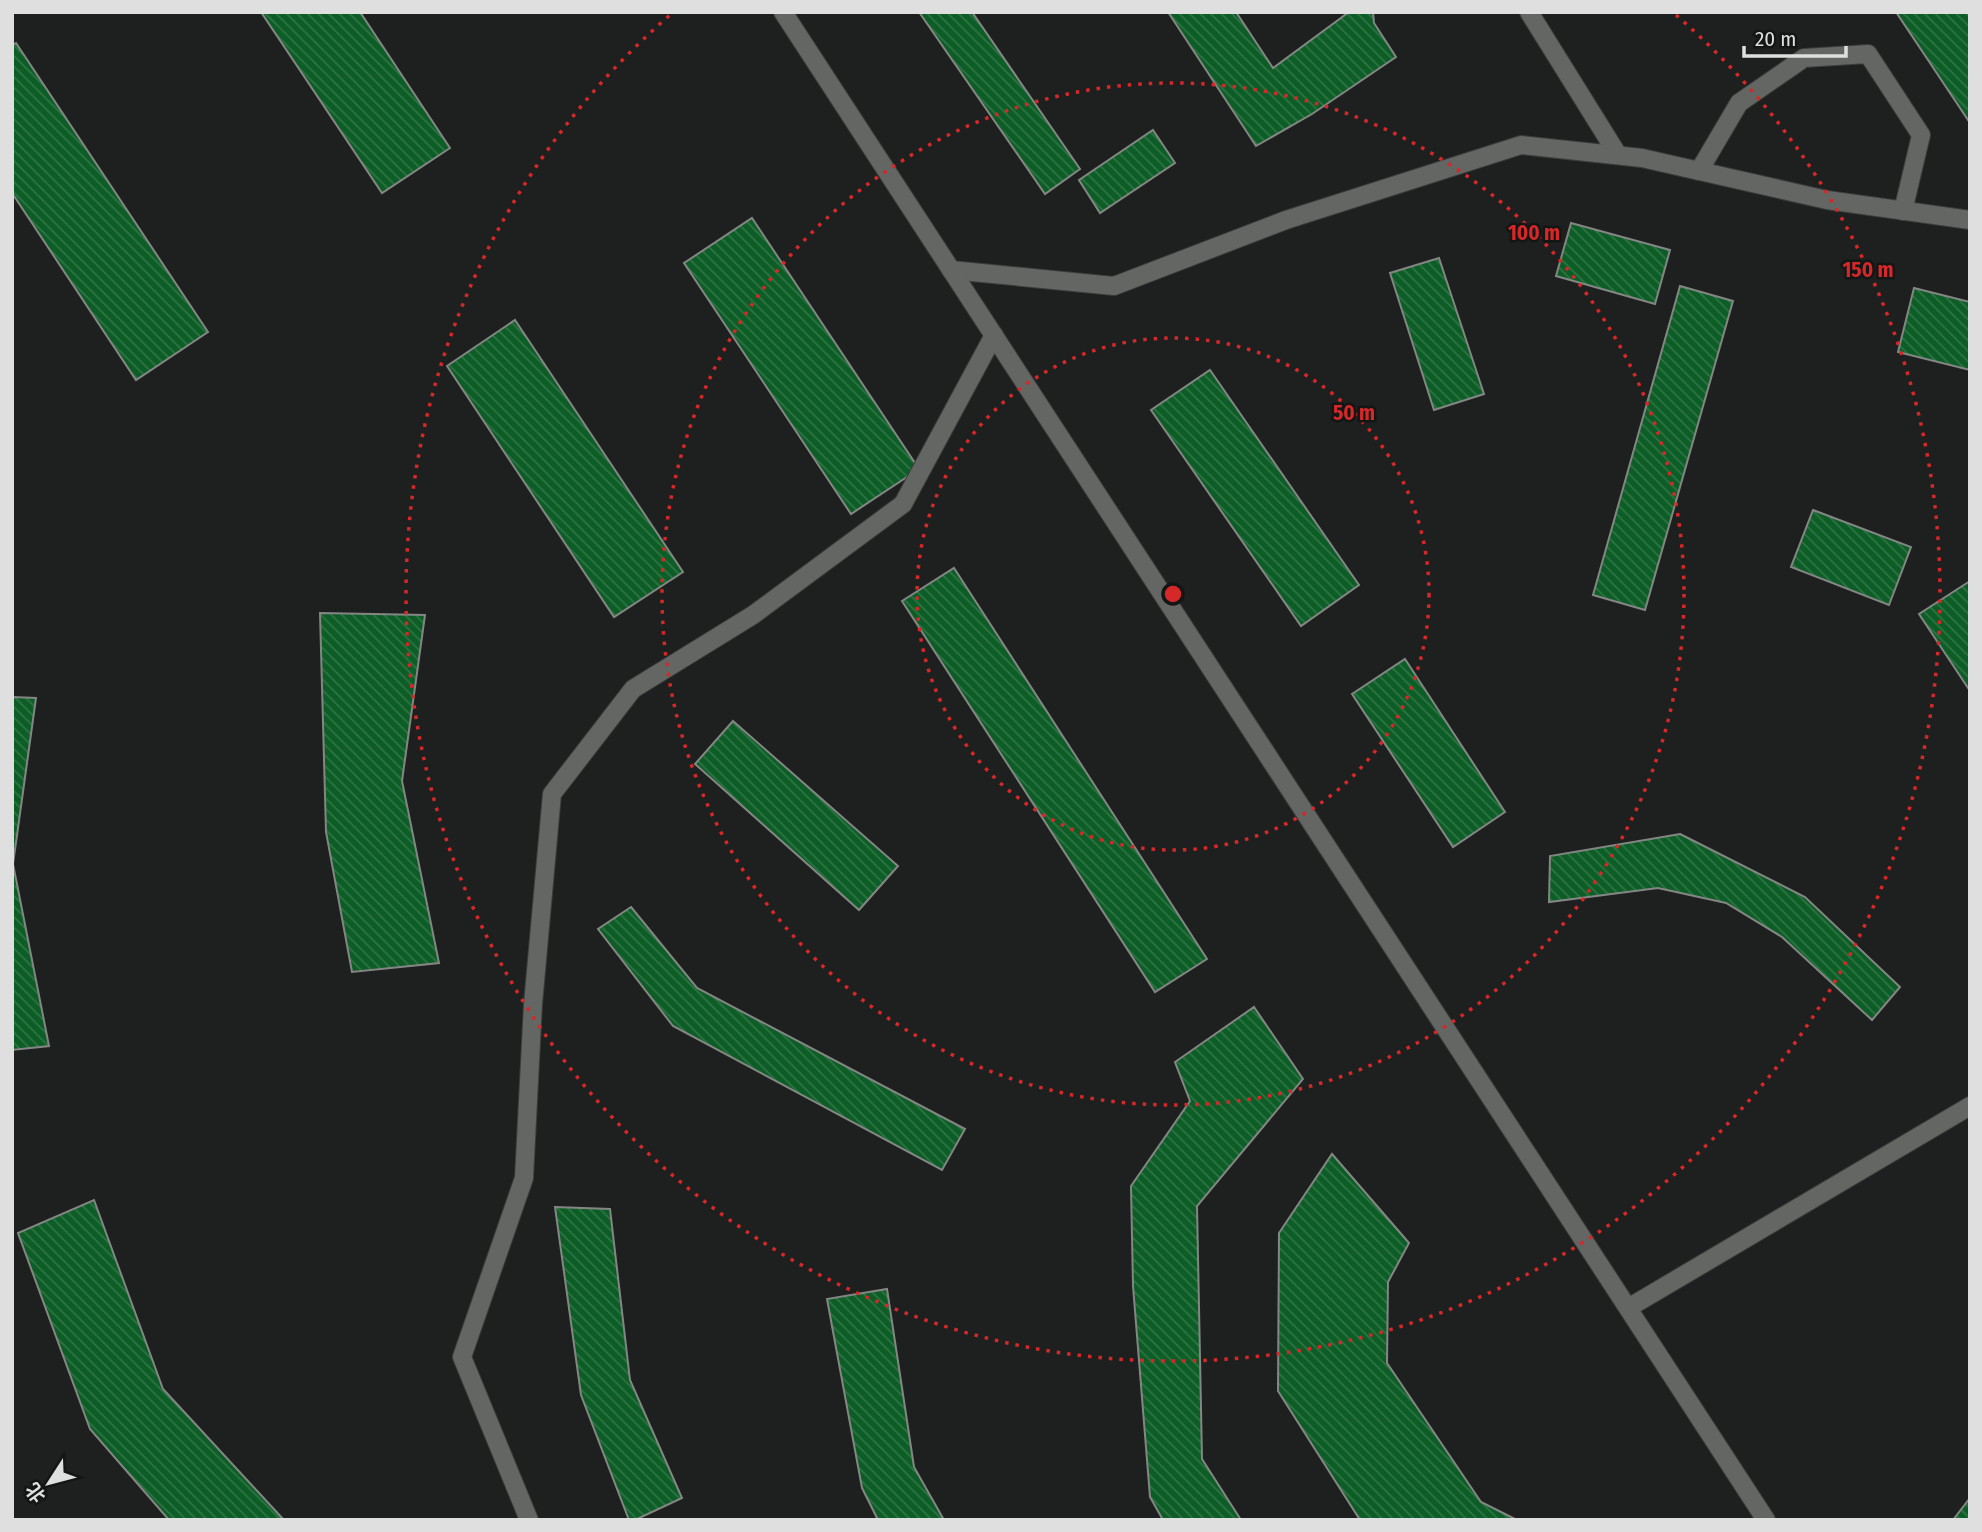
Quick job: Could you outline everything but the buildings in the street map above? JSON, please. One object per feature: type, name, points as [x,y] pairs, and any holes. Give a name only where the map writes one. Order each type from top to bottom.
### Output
[{"type":"street","points":[[783,12],[1766,1520]]},
{"type":"street","points":[[1530,12],[1618,155]]},
{"type":"street","points":[[1699,171],[1739,103],[1793,65],[1804,58],[1868,54],[1921,135],[1903,211]]},
{"type":"street","points":[[951,270],[1114,286],[1286,220],[1521,145],[1642,158],[1827,200],[1970,220]]},
{"type":"street","points":[[529,1520],[461,1357],[524,1178],[534,1004],[552,794],[633,689],[754,615],[903,504],[994,335]]},
{"type":"street","points":[[1628,1308],[1970,1106]]}]
